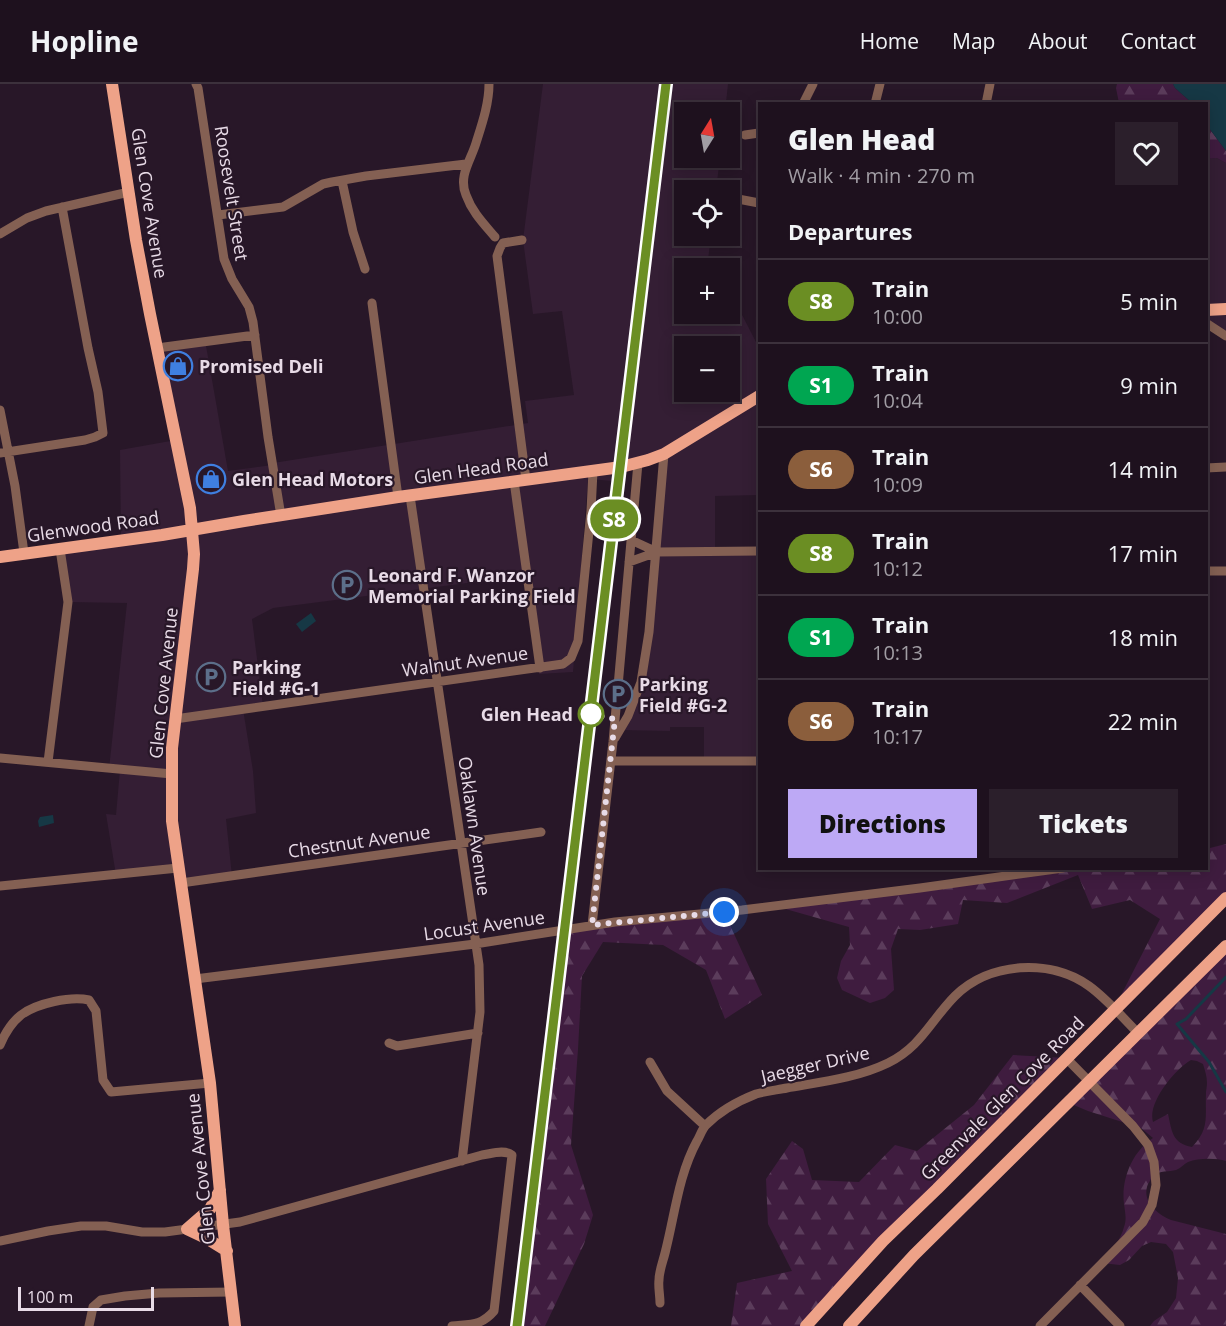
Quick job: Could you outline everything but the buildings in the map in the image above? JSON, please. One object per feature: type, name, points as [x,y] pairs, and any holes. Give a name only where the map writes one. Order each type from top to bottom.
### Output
[{"type":"main road","name":"Glen Cove Avenue","points":[[112,84],[140,261],[190,508],[194,554],[172,748],[172,821],[210,1083],[235,1326]]},
{"type":"main road","points":[[1208,310],[1226,309]]},
{"type":"main road","name":"Glen Head Road","points":[[191,530],[404,496],[621,467],[664,454],[758,397]]},
{"type":"main road","name":"Glenwood Road","points":[[0,557],[191,530]]},
{"type":"main road","name":"Greenvale Glen Cove Road","points":[[806,1326],[883,1241],[937,1190],[1226,898]]},
{"type":"main road","points":[[849,1326],[914,1255],[1226,946]]},
{"type":"main road","points":[[220,1190],[210,1209],[187,1229],[227,1251]]},
{"type":"street","name":"Roosevelt Street","points":[[196,84],[224,259],[231,279],[249,307],[255,335],[281,516]]},
{"type":"street","points":[[489,84],[482,125],[473,152],[466,164],[463,183],[465,193],[477,217],[495,237]]},
{"type":"street","points":[[804,102],[813,84]]},
{"type":"street","points":[[876,102],[880,84]]},
{"type":"street","points":[[986,102],[990,84]]},
{"type":"street","points":[[746,135],[758,133]]},
{"type":"street","points":[[218,215],[283,207],[323,184],[366,176],[466,164]]},
{"type":"street","points":[[342,181],[353,232],[365,269]]},
{"type":"street","points":[[0,234],[27,218],[62,207],[129,192]]},
{"type":"street","points":[[740,199],[758,203]]},
{"type":"street","points":[[4,452],[85,440],[103,433],[98,392],[62,207]]},
{"type":"street","points":[[522,240],[503,243],[498,256],[540,668]]},
{"type":"street","name":"Oaklawn Avenue","points":[[372,303],[437,681],[479,965],[481,996],[478,1033],[462,1161]]},
{"type":"street","points":[[1208,324],[1226,336]]},
{"type":"street","points":[[157,348],[255,335]]},
{"type":"street","points":[[0,410],[4,452],[15,486],[24,553]]},
{"type":"street","points":[[613,742],[628,716],[641,682],[649,632],[664,454]]},
{"type":"street","points":[[592,925],[613,742],[638,463]]},
{"type":"street","points":[[1208,468],[1226,467]]},
{"type":"street","name":"Walnut Avenue","points":[[175,719],[563,664],[572,658],[578,640],[593,471]]},
{"type":"street","points":[[631,540],[657,552]]},
{"type":"street","points":[[48,762],[68,602],[60,549]]},
{"type":"street","points":[[629,562],[657,552],[758,551]]},
{"type":"street","points":[[1208,571],[1226,571]]},
{"type":"street","points":[[0,758],[172,774]]},
{"type":"street","points":[[611,762],[758,761]]},
{"type":"street","name":"Chestnut Avenue","points":[[181,883],[541,832]]},
{"type":"street","points":[[0,886],[178,868]]},
{"type":"street","name":"Locust Avenue","points":[[195,979],[475,944],[592,925],[742,910],[1049,870]]},
{"type":"street","name":"Jaegger Drive","points":[[660,1303],[659,1279],[689,1155],[705,1126],[736,1103],[758,1094],[853,1076],[890,1062],[922,1037],[956,994],[978,980],[1000,971],[1017,968],[1038,968],[1076,978],[1088,985],[1138,1033]]},
{"type":"street","points":[[0,1046],[5,1033],[22,1014],[57,1001],[81,998],[89,1000],[96,1011],[103,1080],[111,1092],[210,1083]]},
{"type":"street","points":[[389,1043],[397,1046],[478,1033]]},
{"type":"street","points":[[1040,1326],[1143,1222],[1152,1205],[1156,1185],[1154,1162],[1148,1146],[1133,1126],[1066,1058]]},
{"type":"street","points":[[650,1062],[667,1091],[705,1126]]},
{"type":"street","points":[[0,1241],[81,1226],[106,1226],[165,1233],[223,1225],[482,1155],[510,1153],[512,1155],[494,1311],[487,1319],[478,1323],[452,1326]]},
{"type":"street","points":[[1080,1285],[1120,1326]]},
{"type":"street","points":[[89,1326],[93,1307],[101,1300],[159,1293],[232,1292]]},
{"type":"shaded area","points":[[543,84],[661,84],[613,481],[588,479],[573,672],[539,674],[529,575],[273,608],[252,619],[263,706],[243,709],[253,771],[256,813],[226,819],[232,876],[180,885],[177,866],[116,875],[106,814],[116,815],[120,770],[109,769],[127,603],[68,602],[60,549],[121,541],[120,450],[176,440],[156,348],[205,340],[228,471],[528,423],[525,401],[574,395],[562,311],[533,314],[523,240]]},
{"type":"shaded area","points":[[666,84],[728,84],[726,102],[674,102],[674,168],[719,168],[717,180],[674,180],[674,246],[710,246],[708,258],[674,258],[674,324],[740,324],[740,311],[758,346],[758,495],[715,496],[715,550],[758,551],[758,761],[704,761],[704,727],[670,727],[670,731],[620,730],[641,682],[664,455],[621,467]]},
{"type":"shaded area","points":[[1217,158],[1226,163],[1226,336],[1208,324],[1208,159]]},
{"type":"green space","points":[[1117,84],[1173,84],[1191,102],[1119,102]]},
{"type":"green space","points":[[1208,127],[1226,151],[1226,163],[1217,158],[1208,159]]},
{"type":"green space","points":[[1226,844],[1226,898],[1114,1009],[1160,919],[1130,900],[1092,909],[1078,875],[1007,903],[963,900],[958,924],[920,930],[898,929],[891,949],[894,990],[885,998],[870,1003],[842,990],[837,978],[841,961],[850,945],[849,927],[775,906],[1055,870],[1208,870],[1208,848]]},
{"type":"green space","points":[[724,912],[762,995],[725,1019],[706,970],[663,945],[603,942],[582,976],[571,1145],[593,1215],[584,1244],[545,1326],[517,1326],[565,929]]},
{"type":"green space","points":[[1226,946],[1226,1161],[1207,1159],[1188,1162],[1176,1170],[1156,1174],[1146,1190],[1152,1206],[1171,1220],[1226,1234],[1226,1326],[1150,1326],[1167,1312],[1176,1298],[1178,1278],[1173,1252],[1166,1244],[1151,1242],[1142,1246],[1129,1260],[1120,1265],[1102,1263],[1123,1232],[1126,1216],[1124,1185],[1126,1176],[1134,1158],[1153,1138],[1141,1128],[1069,1103]],"holes":[[[1191,1060],[1203,1064],[1207,1078],[1206,1115],[1202,1134],[1192,1147],[1180,1143],[1174,1136],[1168,1114],[1153,1122],[1152,1114],[1158,1096],[1170,1079],[1185,1064]]]},
{"type":"green space","points":[[1013,1055],[1066,1058],[806,1326],[731,1326],[737,1283],[792,1271],[768,1224],[766,1179],[792,1141],[803,1149],[812,1180],[859,1182],[895,1145],[917,1151],[974,1105]]},
{"type":"water","points":[[1173,84],[1226,84],[1226,151],[1208,127],[1208,102],[1191,102]]},
{"type":"water","points":[[311,613],[316,621],[302,632],[296,624]]},
{"type":"water","points":[[53,815],[54,823],[39,827],[40,817]]},
{"type":"waterway","points":[[1226,977],[1186,1019],[1177,1024],[1209,1062],[1226,1092]]},
{"type":"railway","points":[[517,1326],[666,84]]},
{"type":"train","name":"S8","points":[[517,1326],[666,84]]},
{"type":"place","name":"Promised Deli","points":[[178,366]]},
{"type":"place","name":"Glen Head Motors","points":[[211,479]]},
{"type":"place","name":"Leonard F. Wanzor Memorial Parking Field","points":[[347,585]]},
{"type":"place","name":"Parking Field #G-1","points":[[211,677]]},
{"type":"place","name":"Parking Field #G-2","points":[[618,694]]},
{"type":"place","name":"Glen Head","points":[[591,714]]},
{"type":"route","points":[[591,714],[615,719],[592,925],[724,912]]}]
